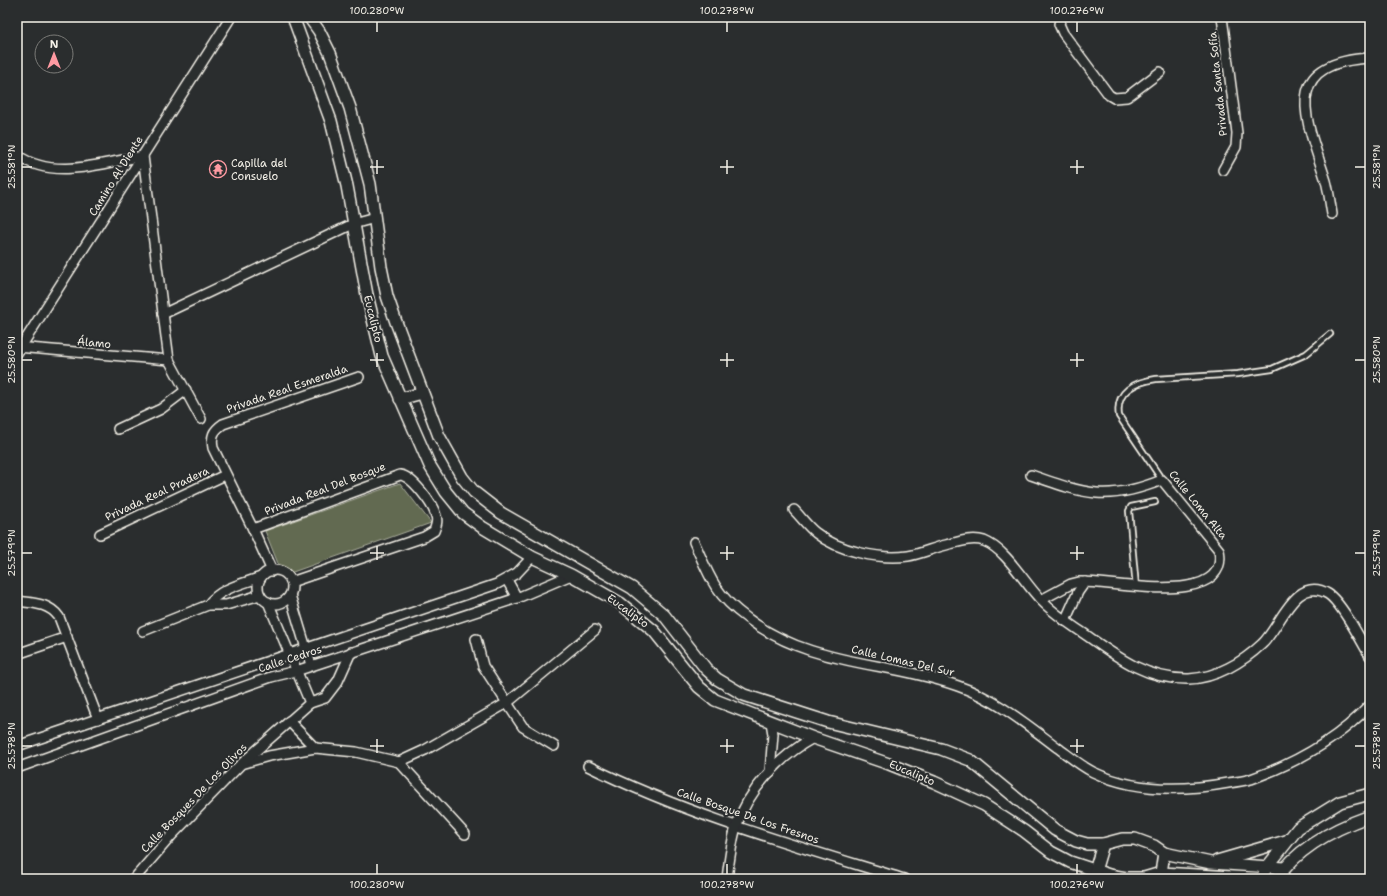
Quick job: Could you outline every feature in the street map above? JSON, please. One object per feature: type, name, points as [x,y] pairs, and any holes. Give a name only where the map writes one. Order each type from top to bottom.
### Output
[{"type":"street","name":"Camino Al Diente","points":[[18,349],[230,17]]},
{"type":"street","name":"Eucalipto","points":[[293,17],[331,121],[347,186],[367,295],[382,356],[430,466],[456,505],[482,527],[532,557],[572,575],[620,603],[654,630],[700,687],[715,700],[813,738],[889,764],[984,805],[1024,831],[1051,852],[1070,862],[1095,871],[1126,879],[1144,878],[1161,874],[1192,877],[1262,879]]},
{"type":"street","name":"Eucalipto","points":[[309,17],[319,31],[330,53],[350,108],[370,184],[381,267],[387,296],[439,436],[462,477],[474,492],[501,513],[632,588],[664,616],[706,669],[722,683],[744,695],[828,722],[953,753],[979,766],[1055,830],[1076,841],[1087,844],[1103,844],[1122,839],[1135,839],[1154,846],[1164,853],[1211,863],[1284,868]]},
{"type":"street","points":[[1061,17],[1059,24],[1063,33],[1109,95],[1114,98],[1127,97],[1160,72]]},
{"type":"street","name":"Privada Santa Sofía","points":[[1222,17],[1236,133],[1236,146],[1222,170]]},
{"type":"street","points":[[1332,214],[1326,183],[1305,115],[1307,91],[1311,82],[1321,72],[1334,65],[1370,58]]},
{"type":"street","points":[[17,155],[35,165],[60,169],[94,165],[142,156],[169,360],[201,419]]},
{"type":"street","points":[[163,314],[353,224],[375,218]]},
{"type":"street","name":"Álamo","points":[[18,349],[169,360]]},
{"type":"street","name":"Privada Real Esmeralda","points":[[225,475],[213,448],[212,440],[216,429],[223,424],[359,377]]},
{"type":"street","points":[[118,429],[161,409],[186,390]]},
{"type":"street","points":[[400,399],[422,393]]},
{"type":"street","points":[[225,475],[272,570]]},
{"type":"street","name":"Privada Real Pradera","points":[[100,534],[225,475]]},
{"type":"street","name":"Privada Real Del Bosque","points":[[253,529],[395,475],[407,476],[423,493],[436,515],[437,520],[434,531],[431,534],[291,582]]},
{"type":"street","points":[[1031,475],[1072,490],[1101,494],[1125,493],[1162,480]]},
{"type":"street","name":"Calle Loma Alta","points":[[1041,600],[1071,584],[1085,582],[1136,587],[1190,587],[1204,583],[1214,576],[1220,568],[1221,560],[1219,550],[1162,480]]},
{"type":"street","points":[[794,510],[816,533],[829,541],[844,548],[874,555],[892,557],[910,556],[932,548],[969,540],[985,541],[1002,554],[1041,600],[1065,621],[1123,662],[1146,672],[1169,678],[1191,679],[1221,671],[1242,661],[1263,643],[1294,599],[1309,590],[1319,590],[1329,595],[1338,605],[1370,656]]},
{"type":"street","name":"Calle Lomas Del Sur","points":[[694,542],[717,589],[738,611],[771,634],[815,654],[922,676],[957,685],[980,694],[1000,705],[1093,772],[1133,784],[1157,788],[1198,788],[1250,779],[1300,758],[1336,736],[1370,704]]},
{"type":"street","name":"Calle Cedros","points":[[17,746],[507,580],[523,568],[532,557]]},
{"type":"street","points":[[208,605],[214,597],[223,591],[261,577],[272,570],[280,571],[287,575],[291,582],[290,595],[311,665]]},
{"type":"street","name":"Calle Cedros","points":[[17,768],[264,680],[296,671],[517,598],[572,575]]},
{"type":"street","points":[[261,577],[258,584],[260,595],[268,602],[288,654],[310,703]]},
{"type":"street","points":[[507,580],[517,598]]},
{"type":"street","points":[[1065,621],[1078,592],[1085,582]]},
{"type":"street","points":[[143,630],[208,605],[226,605],[260,595]]},
{"type":"street","points":[[268,602],[280,603],[290,595]]},
{"type":"street","points":[[17,601],[43,604],[55,611],[67,637],[98,719]]},
{"type":"street","points":[[399,762],[425,750],[507,703],[595,630]]},
{"type":"street","points":[[17,654],[67,637]]},
{"type":"street","points":[[476,639],[483,666],[523,726],[554,746]]},
{"type":"street","name":"Calle Bosques De Los Olivos","points":[[134,879],[172,836],[241,764],[310,703],[325,698],[332,691],[351,652]]},
{"type":"street","points":[[289,721],[315,748]]},
{"type":"street","points":[[770,772],[773,734],[771,722]]},
{"type":"street","points":[[727,879],[736,827],[749,800],[770,772],[790,753],[813,738]]},
{"type":"street","points":[[241,764],[269,756],[315,748],[356,752],[399,762],[465,834]]},
{"type":"street","name":"Calle Bosque De Los Fresnos","points":[[588,766],[636,790],[736,827],[904,879]]},
{"type":"street","points":[[1262,879],[1267,868],[1298,828],[1323,811],[1340,802],[1370,794]]},
{"type":"street","points":[[1278,879],[1284,868],[1320,839],[1351,823],[1370,816]]},
{"type":"street","points":[[1211,863],[1286,842]]},
{"type":"street","points":[[1095,871],[1103,844]]},
{"type":"street","points":[[1161,874],[1164,853]]},
{"type":"lane","name":"Calle Loma Alta","points":[[1162,480],[1119,416],[1118,407],[1120,399],[1132,386],[1142,381],[1156,378],[1238,374],[1272,369],[1306,354],[1330,334]]},
{"type":"lane","points":[[1136,587],[1129,511],[1131,508],[1155,502]]},
{"type":"green space","points":[[400,483],[431,523],[290,573],[279,566],[265,531]]},
{"type":"place","name":"Capilla del Consuelo","points":[[218,169]]}]
